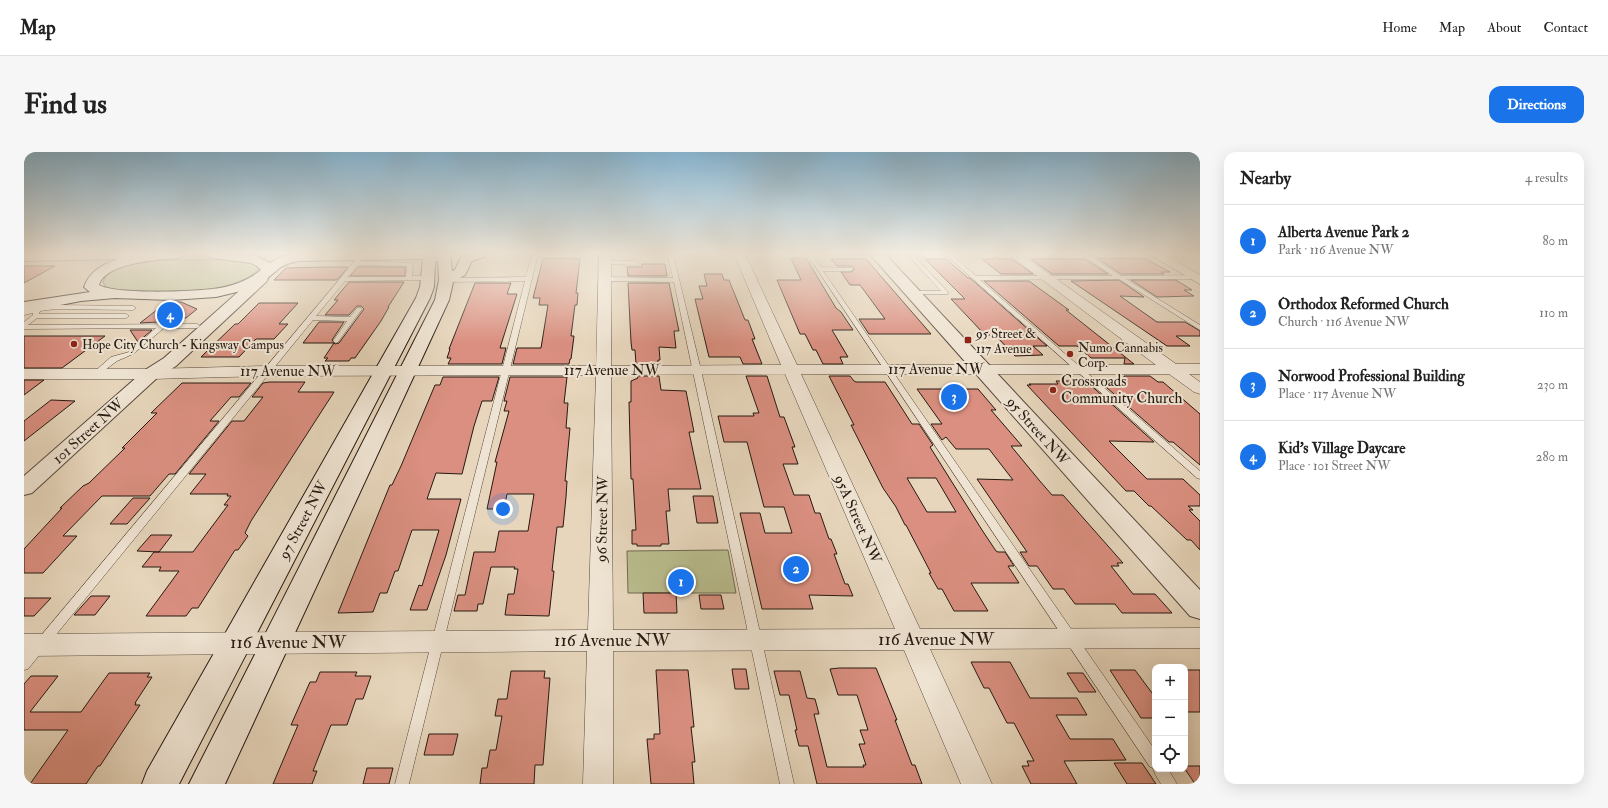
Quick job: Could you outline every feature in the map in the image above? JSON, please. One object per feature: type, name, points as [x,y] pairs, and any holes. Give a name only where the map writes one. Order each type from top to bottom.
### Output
[{"type":"main road","points":[[32,308],[71,290],[81,283]]},
{"type":"main road","points":[[91,283],[94,290],[97,292],[119,295]]},
{"type":"main road","points":[[32,308],[81,297],[189,294],[227,290],[243,283]]},
{"type":"main road","name":"101 Street NW","points":[[24,488],[152,374],[170,362],[256,283]]},
{"type":"main road","name":"97 Street NW","points":[[160,784],[236,643],[395,371],[442,300],[438,283]]},
{"type":"main road","name":"95 Street NW","points":[[904,283],[1200,608]]},
{"type":"main road","name":"101 Street NW","points":[[152,374],[157,362],[218,306],[217,300],[211,297],[189,294]]},
{"type":"main road","name":"97 Street NW","points":[[207,784],[276,642],[395,371]]},
{"type":"street","name":"96 Street NW","points":[[598,784],[605,370],[605,283]]},
{"type":"street","name":"95A Street NW","points":[[752,283],[977,784]]},
{"type":"street","points":[[1054,283],[1200,389]]},
{"type":"street","name":"117 Avenue NW","points":[[27,376],[265,371],[1200,369]]},
{"type":"street","name":"116 Avenue NW","points":[[32,645],[600,640],[1200,638]]},
{"type":"lane","points":[[24,665],[32,645],[339,283]]},
{"type":"lane","points":[[402,784],[528,283]]},
{"type":"lane","points":[[677,283],[787,784]]},
{"type":"lane","points":[[829,283],[1152,758]]},
{"type":"lane","points":[[912,293],[946,293],[937,283]]},
{"type":"lane","points":[[979,283],[1200,476]]},
{"type":"lane","points":[[1130,283],[1200,328]]},
{"type":"lane","points":[[24,313],[32,308],[133,308]]},
{"type":"lane","points":[[32,308],[126,316]]},
{"type":"lane","points":[[32,308],[24,326],[197,326]]},
{"type":"lane","points":[[336,341],[360,309]]},
{"type":"lane","points":[[310,318],[352,319]]},
{"type":"lane","points":[[97,374],[114,359],[131,354],[163,326]]},
{"type":"lane","points":[[1162,772],[1170,784]]},
{"type":"green space","points":[[234,283],[212,289],[192,291],[115,290],[106,287],[104,284]]},
{"type":"green space","points":[[728,550],[736,593],[628,593],[627,551]]},
{"type":"building","points":[[348,283],[403,283],[381,321],[355,358],[351,358],[349,361],[325,361],[328,358],[324,358],[334,343],[303,343],[319,322],[344,322],[332,340],[335,344],[339,343],[364,309],[361,306],[357,306],[349,315],[325,315],[338,300],[334,300]]},
{"type":"building","points":[[475,283],[511,283],[507,294],[517,294],[500,348],[506,348],[502,364],[448,364],[451,358],[447,358],[449,349]]},
{"type":"building","points":[[537,283],[577,283],[577,305],[575,305],[571,336],[574,336],[569,364],[513,364],[517,348],[541,348],[548,305],[539,305],[540,298],[533,298]]},
{"type":"building","points":[[628,283],[669,283],[679,331],[674,331],[676,348],[659,347],[660,360],[658,360],[658,364],[636,364],[635,350],[632,350]]},
{"type":"building","points":[[706,283],[730,283],[745,320],[748,320],[755,339],[752,339],[762,364],[743,364],[740,357],[709,357],[695,299],[703,299],[699,286],[707,286]]},
{"type":"building","points":[[778,283],[821,283],[836,308],[841,312],[853,330],[832,330],[848,357],[840,357],[843,364],[823,364],[816,350],[813,350],[805,334],[800,334]]},
{"type":"building","points":[[849,283],[887,283],[931,334],[869,334],[859,319],[885,319],[860,285],[850,285]]},
{"type":"building","points":[[949,283],[976,283],[1047,346],[1033,346],[1043,355],[1015,356],[995,335],[985,335],[951,299],[965,299]]},
{"type":"building","points":[[987,283],[1032,283],[1069,310],[1066,310],[1134,364],[1124,364],[1125,358],[1091,358],[1077,346],[1059,346]]},
{"type":"building","points":[[1075,283],[1124,283],[1144,297],[1120,296],[1157,322],[1185,322],[1200,331],[1200,336],[1176,336],[1190,346],[1167,346]]},
{"type":"building","points":[[1136,283],[1182,283],[1192,290],[1184,290],[1194,296],[1157,297]]},
{"type":"building","points":[[167,302],[181,302],[197,309],[186,318],[178,318],[174,321],[140,323]]},
{"type":"building","points":[[259,303],[298,303],[279,324],[288,324],[274,339],[256,339],[239,357],[201,357],[235,324],[238,324]]},
{"type":"building","points":[[130,330],[152,330],[138,342]]},
{"type":"building","name":"Hope City Church - Kingsway Campus","points":[[24,336],[105,336],[62,368],[24,368]]},
{"type":"building","points":[[637,376],[659,376],[661,390],[686,391],[694,432],[689,432],[701,489],[668,489],[670,511],[666,511],[669,544],[661,544],[661,546],[637,546],[637,544],[632,544],[632,530],[636,530],[633,479],[631,479],[629,402],[631,402],[631,381],[638,378]]},
{"type":"building","points":[[746,376],[767,376],[780,417],[784,417],[795,447],[792,447],[798,464],[783,464],[794,495],[809,495],[815,513],[820,513],[829,539],[831,539],[837,554],[834,554],[845,584],[848,584],[853,596],[809,595],[813,609],[762,609],[740,513],[760,513],[765,533],[792,533],[784,507],[764,507],[747,442],[724,442],[718,416],[754,416],[753,413],[759,413]]},
{"type":"building","points":[[829,376],[850,376],[856,382],[885,382],[912,424],[919,424],[933,445],[930,447],[996,551],[1005,552],[1014,566],[1008,566],[1019,583],[971,583],[988,611],[954,611],[942,589],[938,589],[906,525],[883,488],[851,425],[854,425]],"holes":[[[907,478],[936,478],[956,512],[927,512]]]},
{"type":"building","points":[[1124,376],[1150,376],[1158,382],[1163,382],[1200,414],[1200,465],[1173,442],[1169,442],[1099,381],[1124,381]]},
{"type":"building","points":[[443,377],[499,377],[492,401],[482,401],[462,474],[436,473],[427,499],[461,499],[446,555],[427,610],[410,610],[419,585],[422,586],[439,530],[412,530],[398,571],[395,571],[387,593],[380,593],[373,612],[338,613],[390,485],[392,485],[401,466],[435,385],[440,385]]},
{"type":"building","points":[[510,377],[567,377],[564,403],[568,403],[566,428],[570,428],[565,481],[567,481],[566,497],[563,527],[557,527],[549,616],[505,615],[508,594],[514,594],[518,569],[514,569],[515,567],[491,567],[483,604],[478,604],[477,611],[454,611],[458,595],[465,595],[474,552],[495,552],[499,531],[528,531],[534,494],[507,494],[504,509],[487,509],[497,462],[495,462],[509,411],[504,411],[507,401],[504,401]]},
{"type":"building","points":[[24,380],[44,380],[24,395]]},
{"type":"building","points":[[1056,381],[1086,381],[1154,442],[1109,441],[1147,479],[1183,479],[1200,495],[1200,506],[1188,506],[1193,510],[1189,510],[1200,521],[1200,550],[1191,540],[1187,540],[1134,491],[1126,491],[1027,385],[1058,384]]},
{"type":"building","points":[[305,382],[298,392],[334,392],[251,521],[245,533],[248,536],[238,550],[235,550],[198,608],[192,608],[186,616],[146,616],[179,571],[159,571],[161,567],[142,567],[154,552],[193,552],[228,505],[224,505],[231,496],[227,496],[228,494],[190,494],[206,474],[189,474],[232,421],[244,421],[263,397],[252,397],[263,383]]},
{"type":"building","points":[[182,383],[251,383],[239,397],[231,397],[210,421],[219,421],[175,474],[169,474],[150,496],[102,496],[63,536],[77,536],[43,573],[24,573],[24,549],[62,508],[60,508],[83,486],[89,483],[125,448],[122,448],[157,413],[151,413]]},
{"type":"building","points":[[917,389],[978,389],[996,410],[991,410],[1022,446],[1011,446],[1039,480],[1052,495],[1063,495],[1123,563],[1117,563],[1119,566],[1111,566],[1133,594],[1155,594],[1172,613],[1122,613],[1115,604],[1075,604],[1064,589],[1053,589],[1037,566],[1029,566],[1020,552],[1027,552],[977,479],[1013,480],[989,449],[956,449],[946,437],[942,440],[931,424],[942,424]]},
{"type":"building","points":[[51,400],[75,401],[24,441],[24,421]]},
{"type":"building","points":[[693,496],[713,496],[718,523],[697,523]]},
{"type":"building","points":[[133,498],[150,498],[127,524],[110,524]]},
{"type":"building","points":[[151,535],[172,535],[159,552],[137,551]]},
{"type":"building","points":[[643,593],[676,593],[677,613],[644,613]]},
{"type":"building","points":[[699,595],[721,595],[724,609],[701,609]]},
{"type":"building","points":[[91,596],[110,596],[95,615],[74,615]]},
{"type":"building","points":[[24,598],[51,598],[34,616],[24,616]]},
{"type":"building","points":[[971,662],[1010,662],[1030,698],[1077,698],[1087,715],[1056,715],[1070,739],[1113,739],[1126,760],[1064,761],[1077,784],[1031,784],[1022,766],[1029,766],[1027,761],[1034,761],[1014,723],[1007,723],[989,688],[984,688]]},
{"type":"building","points":[[876,668],[897,720],[895,720],[912,765],[915,765],[922,784],[817,784],[808,746],[799,746],[789,695],[780,695],[774,671],[800,671],[807,698],[815,699],[819,714],[814,714],[827,767],[864,767],[863,765],[866,765],[859,744],[865,744],[860,730],[868,730],[857,695],[838,695],[830,669]]},
{"type":"building","points":[[732,669],[746,669],[749,689],[735,689]]},
{"type":"building","points":[[656,670],[688,670],[694,727],[691,727],[695,762],[692,762],[694,784],[651,784],[647,739],[654,739],[654,734],[660,734]]},
{"type":"building","points":[[1110,670],[1135,670],[1152,693],[1152,718],[1141,718]]},
{"type":"building","points":[[1188,670],[1200,670],[1200,712],[1188,712]]},
{"type":"building","points":[[511,671],[545,671],[544,678],[550,678],[543,765],[535,765],[534,784],[480,784],[482,768],[487,768],[490,750],[496,750],[502,716],[495,716],[498,699],[507,699]]},
{"type":"building","points":[[320,672],[357,672],[355,676],[371,676],[363,699],[356,699],[347,725],[331,725],[313,771],[317,771],[312,784],[273,784],[298,725],[291,725],[310,682],[316,682]]},
{"type":"building","points":[[109,673],[150,673],[147,677],[152,677],[135,703],[135,705],[140,705],[100,766],[98,766],[86,784],[30,784],[68,730],[24,730],[24,684],[31,676],[58,676],[30,712],[81,712]]},
{"type":"building","points":[[1067,673],[1083,673],[1096,692],[1079,692]]},
{"type":"building","points":[[429,734],[458,734],[453,755],[424,755]]},
{"type":"building","points":[[1114,763],[1142,763],[1156,784],[1127,784]]},
{"type":"building","points":[[1188,766],[1200,766],[1200,784],[1195,784],[1187,772]]},
{"type":"building","points":[[367,768],[393,768],[389,784],[363,784]]},
{"type":"place","name":"Kid's Village Daycare","points":[[170,315]]},
{"type":"place","name":"95 Street & 117 Avenue","points":[[968,340]]},
{"type":"place","name":"Hope City Church - Kingsway Campus","points":[[74,344]]},
{"type":"place","name":"Numo Cannabis Corp.","points":[[1070,354]]},
{"type":"place","name":"Crossroads Community Church","points":[[1053,390]]},
{"type":"place","name":"Norwood Professional Building","points":[[954,397]]},
{"type":"place","name":"Orthodox Reformed Church","points":[[796,569]]},
{"type":"place","name":"Alberta Avenue Park 2","points":[[681,582]]}]
